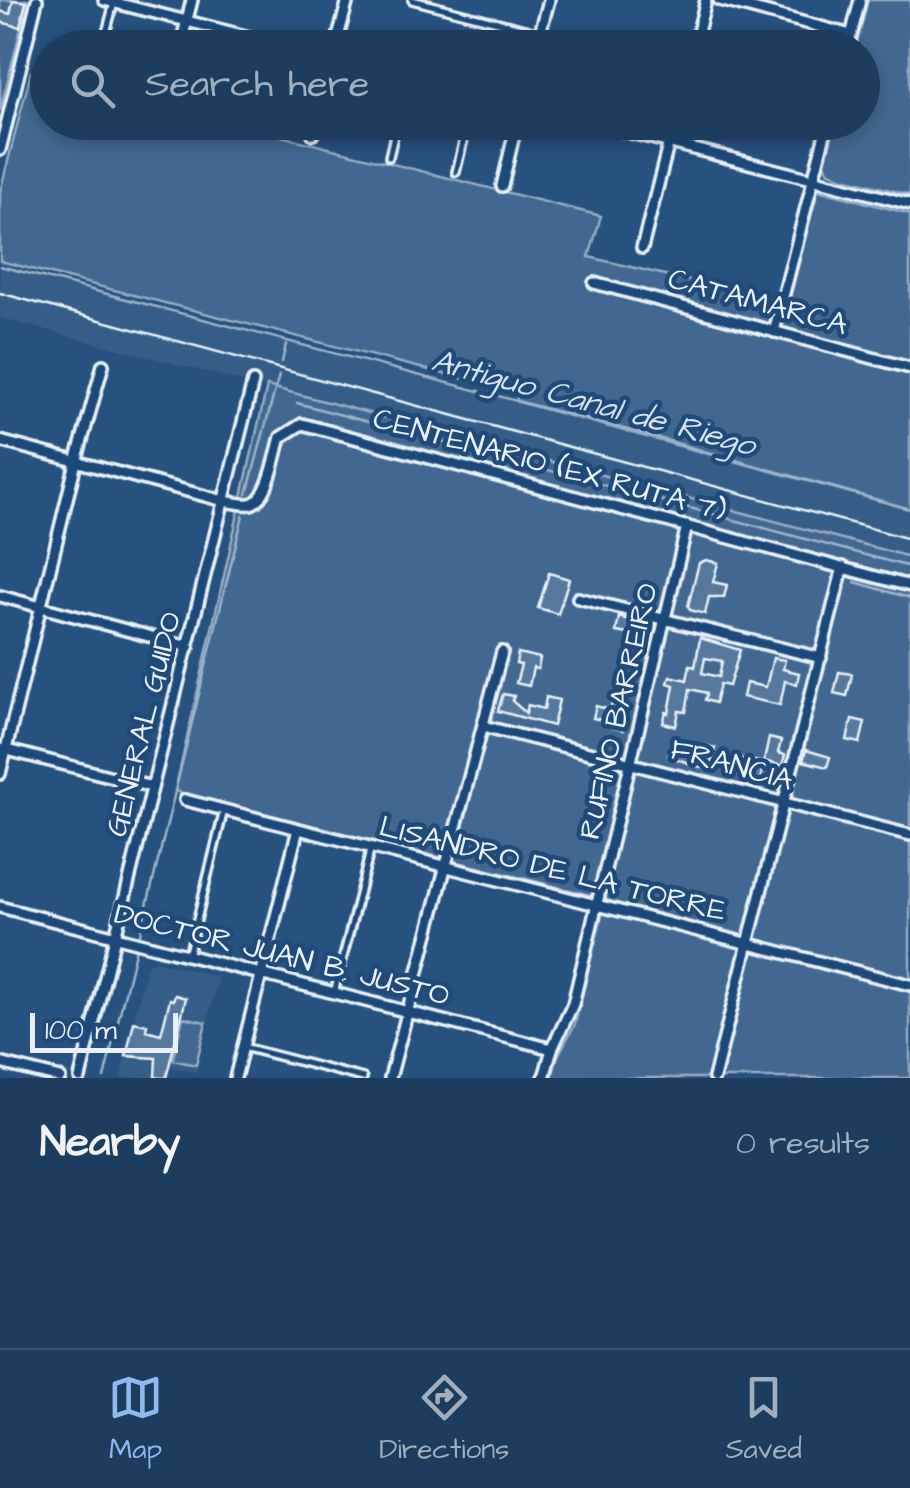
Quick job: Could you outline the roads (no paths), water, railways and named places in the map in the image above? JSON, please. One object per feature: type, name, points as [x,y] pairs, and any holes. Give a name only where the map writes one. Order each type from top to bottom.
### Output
[{"type":"street","points":[[0,150],[37,0]]},
{"type":"street","points":[[184,30],[192,0]]},
{"type":"street","points":[[340,30],[348,0]]},
{"type":"street","points":[[541,30],[549,0]]},
{"type":"street","points":[[698,30],[706,0]]},
{"type":"street","points":[[719,0],[832,30]]},
{"type":"street","points":[[852,30],[860,0]]},
{"type":"street","points":[[109,1],[218,30]]},
{"type":"street","points":[[502,186],[513,140]]},
{"type":"street","points":[[657,140],[910,204]]},
{"type":"street","points":[[642,248],[670,140]]},
{"type":"street","points":[[774,332],[823,140]]},
{"type":"street","name":"CATAMARCA","points":[[594,283],[910,368]]},
{"type":"street","points":[[0,774],[3,749],[103,365]]},
{"type":"street","name":"GENERAL GUIDO","points":[[80,1078],[253,382]]},
{"type":"street","name":"CENTENARIO (EX RUTA 7)","points":[[224,502],[252,504],[260,498],[281,436],[302,424],[910,586]]},
{"type":"street","points":[[0,442],[224,502]]},
{"type":"street","name":"RUFINO BARREIRO","points":[[544,1078],[552,1049],[574,1004],[687,526]]},
{"type":"street","points":[[714,1078],[844,567]]},
{"type":"street","points":[[0,596],[189,647]]},
{"type":"street","points":[[578,598],[821,658]]},
{"type":"street","points":[[390,1078],[502,652]]},
{"type":"street","name":"FRANCIA","points":[[483,726],[910,835]]},
{"type":"street","points":[[3,749],[152,787]]},
{"type":"street","name":"LISANDRO DE LA TORRE","points":[[184,800],[910,984]]},
{"type":"street","points":[[235,1078],[298,828]]},
{"type":"street","name":"DOCTOR JUAN B. JUSTO","points":[[0,907],[552,1049]]},
{"type":"street","points":[[0,1062],[60,1078]]},
{"type":"lane","points":[[412,0],[528,30]]},
{"type":"lane","points":[[105,30],[109,1]]},
{"type":"lane","points":[[388,156],[392,140]]},
{"type":"lane","points":[[456,172],[464,140]]},
{"type":"lane","points":[[188,956],[224,810]]},
{"type":"lane","points":[[334,993],[371,847]]},
{"type":"lane","points":[[243,1048],[363,1078]]},
{"type":"waterway","name":"Antiguo Canal de Riego","points":[[0,266],[651,436],[910,509]]},
{"type":"waterway","name":"Antiguo Canal de Riego","points":[[282,362],[286,344]]},
{"type":"waterway","name":"Antiguo Canal de Riego","points":[[247,494],[279,375]]},
{"type":"waterway","points":[[297,403],[910,567]]},
{"type":"waterway","name":"Antiguo Canal de Riego","points":[[139,938],[243,515]]},
{"type":"waterway","points":[[855,582],[910,598]]},
{"type":"waterway","name":"Antiguo Canal de Riego","points":[[104,1078],[136,948]]},
{"type":"railway","points":[[0,293],[910,539]]}]
